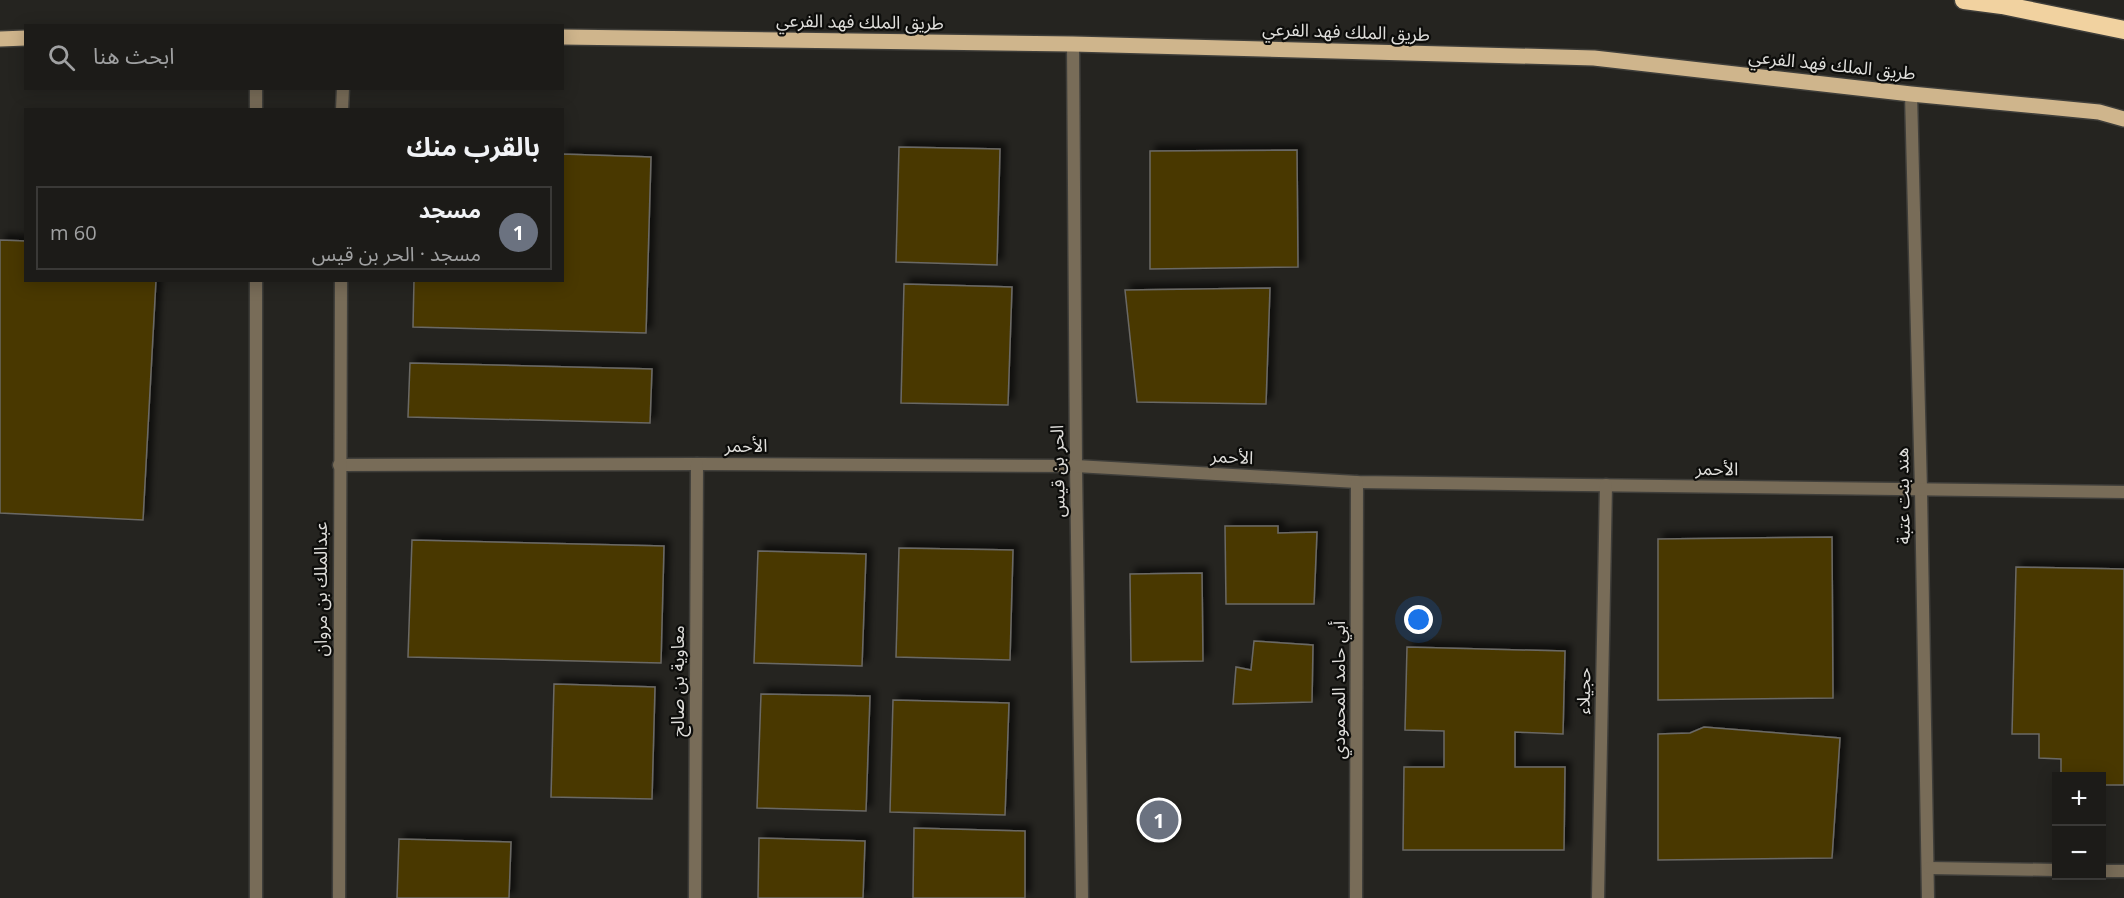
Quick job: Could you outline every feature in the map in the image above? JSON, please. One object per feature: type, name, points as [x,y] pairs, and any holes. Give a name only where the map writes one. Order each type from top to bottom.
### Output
[{"type":"highway","points":[[1964,0],[2002,5],[2124,30]]},
{"type":"main road","name":"طريق الملك فهد الفرعي","points":[[564,37],[1073,44],[1594,58],[1911,94],[2099,112],[2124,119]]},
{"type":"main road","points":[[0,39],[24,38]]},
{"type":"street","name":"الحر بن قيس","points":[[1073,44],[1082,898]]},
{"type":"street","points":[[256,90],[256,108]]},
{"type":"street","points":[[342,108],[343,90]]},
{"type":"street","name":"هند بنت عتبة","points":[[1911,94],[1928,898]]},
{"type":"street","points":[[256,282],[256,898]]},
{"type":"street","name":"عبدالملك بن مروان","points":[[339,898],[341,282]]},
{"type":"street","name":"معاوية بن صالح","points":[[695,898],[697,464]]},
{"type":"street","name":"الأحمر","points":[[339,465],[1076,466],[1357,482],[2124,492]]},
{"type":"street","name":"أبي حامد المحمودي","points":[[1356,898],[1357,482]]},
{"type":"street","name":"حجيلاء","points":[[1598,898],[1606,485]]},
{"type":"street","points":[[1929,868],[2052,870]]},
{"type":"street","points":[[2106,871],[2124,871]]},
{"type":"building","points":[[899,147],[1000,149],[997,265],[896,262]]},
{"type":"building","points":[[1297,150],[1298,267],[1150,269],[1150,151]]},
{"type":"building","points":[[564,154],[651,157],[646,333],[413,327],[414,282],[564,282]]},
{"type":"building","points":[[0,240],[24,241],[24,282],[156,282],[143,520],[0,513]]},
{"type":"building","points":[[904,284],[1012,287],[1008,405],[901,403]]},
{"type":"building","points":[[1270,288],[1266,404],[1137,402],[1125,290]]},
{"type":"building","points":[[410,363],[652,369],[650,423],[408,417]]},
{"type":"building","points":[[1225,526],[1278,526],[1278,533],[1317,532],[1314,604],[1226,604]]},
{"type":"building","points":[[1832,537],[1833,698],[1658,700],[1658,539]]},
{"type":"building","points":[[412,540],[664,546],[661,663],[408,657]]},
{"type":"building","points":[[899,548],[1013,550],[1010,660],[896,657]]},
{"type":"building","points":[[758,551],[866,554],[862,666],[754,663]]},
{"type":"building","points":[[2016,567],[2124,569],[2124,785],[2106,785],[2106,772],[2061,772],[2061,759],[2039,758],[2039,734],[2012,734]]},
{"type":"building","points":[[1202,573],[1203,661],[1131,662],[1130,574]]},
{"type":"building","points":[[1254,641],[1313,645],[1312,702],[1233,704],[1236,667],[1251,670]]},
{"type":"building","points":[[1407,647],[1565,651],[1563,734],[1515,732],[1515,767],[1565,767],[1564,850],[1403,850],[1404,767],[1444,767],[1444,731],[1405,730]]},
{"type":"building","points":[[554,684],[655,687],[652,799],[551,797]]},
{"type":"building","points":[[761,694],[870,696],[866,811],[757,808]]},
{"type":"building","points":[[893,700],[1009,703],[1005,815],[890,812]]},
{"type":"building","points":[[1704,727],[1840,738],[1832,858],[1658,860],[1658,734],[1690,733]]},
{"type":"building","points":[[914,828],[1025,831],[1025,898],[913,898]]},
{"type":"building","points":[[759,838],[865,841],[863,898],[758,898]]},
{"type":"building","points":[[399,839],[511,842],[509,898],[397,898]]},
{"type":"place","name":"مسجد","points":[[1159,820]]}]
